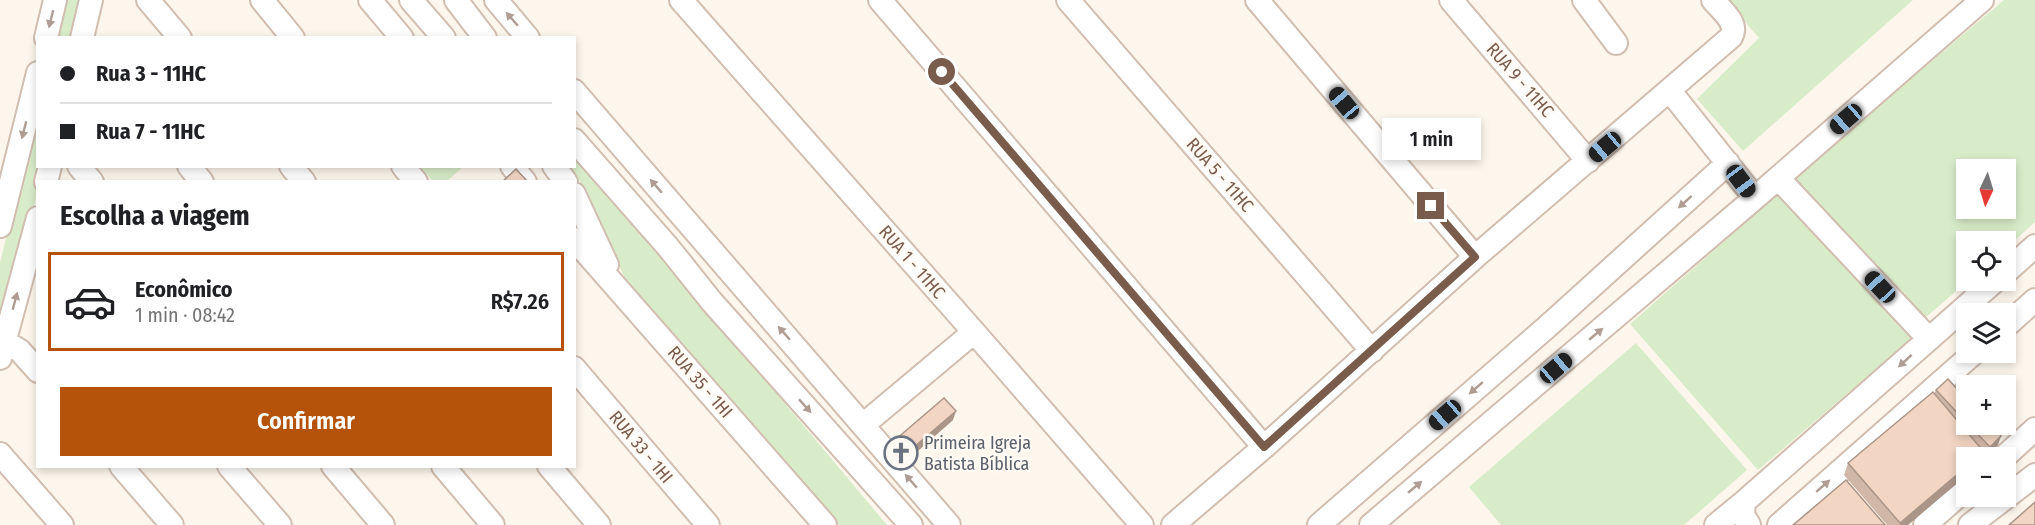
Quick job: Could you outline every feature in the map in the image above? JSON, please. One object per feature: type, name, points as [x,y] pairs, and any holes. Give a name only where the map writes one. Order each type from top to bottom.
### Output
[{"type":"street","points":[[47,36],[56,0]]},
{"type":"street","points":[[82,36],[91,0]]},
{"type":"street","points":[[148,0],[178,36]]},
{"type":"street","points":[[262,0],[292,36]]},
{"type":"street","points":[[400,36],[377,8],[402,0]]},
{"type":"street","points":[[411,0],[442,36]]},
{"type":"street","points":[[456,0],[483,36]]},
{"type":"street","points":[[496,0],[526,36]]},
{"type":"street","name":"RUA 1 - 11HC","points":[[681,0],[1142,525]]},
{"type":"street","points":[[880,0],[1264,447]]},
{"type":"street","name":"RUA 5 - 11HC","points":[[1068,0],[1372,351]]},
{"type":"street","points":[[1257,0],[1475,257]]},
{"type":"street","name":"RUA 9 - 11HC","points":[[1451,0],[1588,161]]},
{"type":"street","points":[[1584,0],[1616,43]]},
{"type":"street","points":[[1173,525],[1264,447],[1475,257],[1731,37],[1734,32],[1731,21],[1713,0]]},
{"type":"street","points":[[1377,523],[1982,0]]},
{"type":"street","points":[[0,226],[36,81]]},
{"type":"street","points":[[1670,91],[1755,198]]},
{"type":"street","points":[[576,93],[949,525]]},
{"type":"street","points":[[576,142],[707,295],[911,525]]},
{"type":"street","points":[[1318,525],[1548,326],[1728,163]]},
{"type":"street","points":[[81,168],[90,180]]},
{"type":"street","points":[[191,168],[200,180]]},
{"type":"street","points":[[293,168],[302,180]]},
{"type":"street","points":[[405,168],[414,180]]},
{"type":"street","points":[[514,168],[523,180]]},
{"type":"street","points":[[1778,178],[1929,339]]},
{"type":"street","points":[[576,198],[619,291]]},
{"type":"street","points":[[36,234],[2,345],[20,351],[36,369]]},
{"type":"street","points":[[673,253],[684,252],[693,245],[696,234]]},
{"type":"street","name":"RUA 35 - 1HI","points":[[576,241],[825,525]]},
{"type":"street","points":[[2016,263],[2035,246]]},
{"type":"street","points":[[707,295],[707,282],[718,276],[733,276]]},
{"type":"street","points":[[1716,525],[1984,291]]},
{"type":"street","points":[[2016,317],[2035,300]]},
{"type":"street","points":[[1548,326],[1545,332],[1550,345],[1566,356],[1571,355]]},
{"type":"street","points":[[863,425],[974,332]]},
{"type":"street","points":[[1779,525],[1963,363]]},
{"type":"street","points":[[1499,368],[1510,368],[1517,372],[1521,376],[1526,393]]},
{"type":"street","name":"RUA 33 - 1HI","points":[[576,370],[708,525]]},
{"type":"street","points":[[2015,447],[2035,429]]},
{"type":"street","points":[[0,454],[62,525]]},
{"type":"street","points":[[123,468],[172,525]]},
{"type":"street","points":[[231,468],[280,525]]},
{"type":"street","points":[[335,468],[382,525]]},
{"type":"street","points":[[445,468],[493,525]]},
{"type":"street","points":[[551,468],[599,525]]},
{"type":"street","points":[[1970,525],[2035,475]]},
{"type":"street","points":[[1925,525],[1956,498]]},
{"type":"street","points":[[1744,502],[1743,515],[1749,525]]},
{"type":"green space","points":[[65,0],[85,0],[76,36],[56,36]]},
{"type":"green space","points":[[1726,0],[1913,0],[1743,151],[1697,99],[1759,38]]},
{"type":"green space","points":[[2004,0],[2035,0],[2035,222],[2016,239],[2016,231],[1956,231],[1956,291],[1925,318],[1793,178]]},
{"type":"green space","points":[[36,115],[36,168],[44,168],[39,180],[36,180],[36,197],[7,319],[0,322],[0,263]]},
{"type":"green space","points":[[576,154],[887,525],[839,525],[625,279],[586,189],[570,168],[576,168]]},
{"type":"green space","points":[[421,168],[462,168],[448,180],[432,180]]},
{"type":"green space","points":[[1778,194],[1911,339],[1758,470],[1630,324]]},
{"type":"green space","points":[[1636,343],[1747,470],[1684,525],[1501,525],[1469,487]]},
{"type":"building","points":[[516,169],[526,180],[504,180]]},
{"type":"building","points":[[1948,379],[1956,388],[1956,411],[1936,390]]},
{"type":"building","points":[[1933,392],[1956,419],[1956,435],[1970,435],[1980,447],[1956,447],[1956,475],[1900,523],[1848,463]]},
{"type":"building","points":[[944,398],[956,411],[907,453],[895,440]]},
{"type":"building","points":[[1979,435],[2000,435],[1990,447]]},
{"type":"building","points":[[1846,480],[1885,525],[1793,525]]},
{"type":"building","points":[[2035,502],[2035,525],[2009,525]]},
{"type":"place","name":"Primeira Igreja Batista Bíblica","points":[[901,453]]},
{"type":"route","points":[[942,72],[1264,447],[1475,257],[1431,206]]}]
